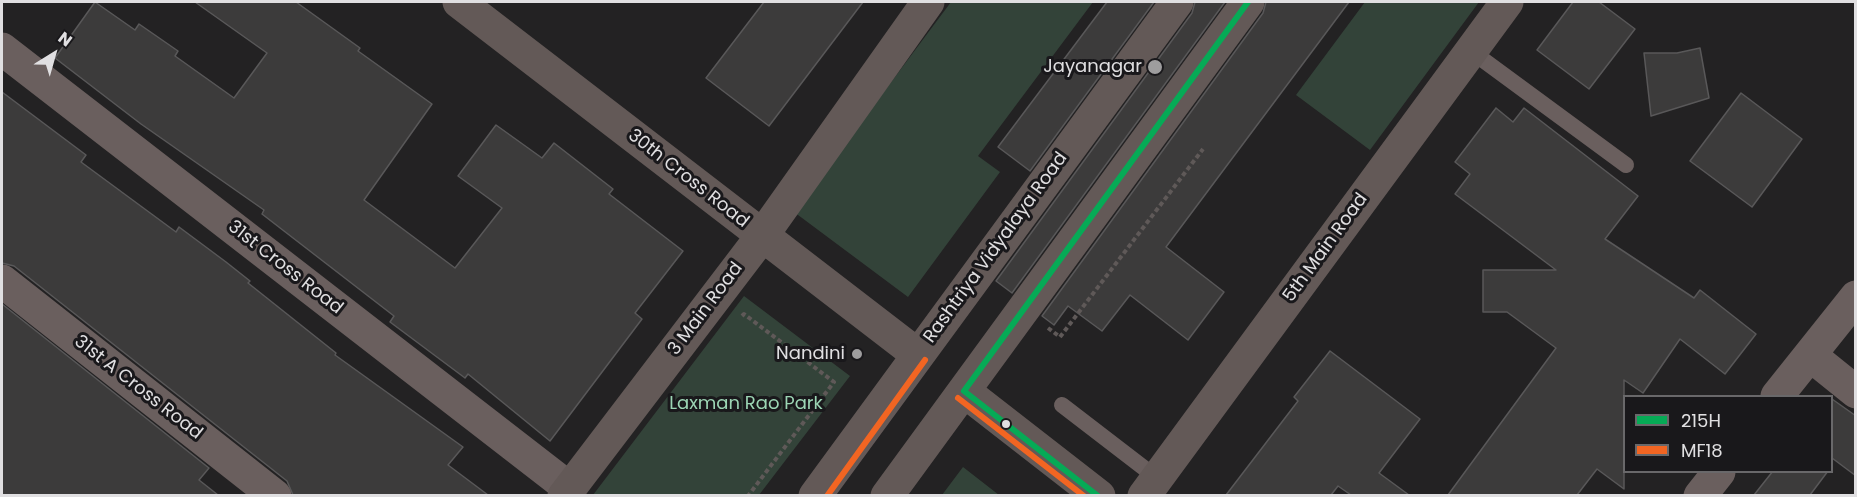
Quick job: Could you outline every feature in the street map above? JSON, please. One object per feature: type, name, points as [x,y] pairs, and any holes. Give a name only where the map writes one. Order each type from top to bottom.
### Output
[{"type":"main road","name":"30th Cross Road","points":[[459,2],[918,355]]},
{"type":"main road","name":"3 Main Road","points":[[566,492],[762,236],[928,2]]},
{"type":"main road","name":"Rashtriya Vidyalaya Road","points":[[815,495],[1177,2]]},
{"type":"main road","points":[[886,495],[1248,2]]},
{"type":"main road","name":"5th Main Road","points":[[1151,486],[1508,2]]},
{"type":"main road","points":[[964,391],[1099,495]]},
{"type":"street","name":"31st Cross Road","points":[[2,48],[566,492]]},
{"type":"street","name":"31st A Cross Road","points":[[2,281],[275,495]]},
{"type":"street","points":[[1778,395],[1856,297]]},
{"type":"street","points":[[1810,354],[1856,392]]},
{"type":"street","points":[[1700,495],[1717,473]]},
{"type":"lane","points":[[1471,51],[1626,165]]},
{"type":"lane","points":[[1062,405],[1151,486]]},
{"type":"path","points":[[1042,324],[1060,337],[1203,149]]},
{"type":"path","points":[[744,314],[834,382],[748,495]]},
{"type":"green space","points":[[951,2],[1093,2],[978,156],[1000,172],[908,297],[794,212]]},
{"type":"green space","points":[[1365,2],[1479,2],[1370,150],[1296,95]]},
{"type":"green space","name":"Laxman Rao Park","points":[[744,296],[850,376],[759,495],[593,495]]},
{"type":"green space","points":[[963,467],[999,495],[942,495]]},
{"type":"building","points":[[95,2],[135,30],[139,24],[178,51],[175,56],[234,98],[267,53],[195,2],[296,2],[360,48],[358,51],[432,104],[364,200],[455,268],[502,208],[458,176],[496,125],[542,158],[554,143],[613,189],[609,194],[683,251],[635,313],[642,319],[550,441],[468,374],[465,378],[390,322],[394,316],[262,214],[264,210],[141,124],[55,58]]},
{"type":"building","points":[[764,2],[863,2],[769,126],[706,78]]},
{"type":"building","points":[[1107,2],[1154,2],[1030,171],[998,147]]},
{"type":"building","points":[[1195,2],[1225,2],[1012,293],[996,281],[1192,13]]},
{"type":"building","points":[[1266,2],[1349,2],[1166,247],[1224,292],[1188,340],[1130,295],[1102,331],[1068,306],[1054,325],[1042,316],[1263,13]]},
{"type":"building","points":[[1573,2],[1599,2],[1635,29],[1589,89],[1537,50]]},
{"type":"building","points":[[1700,48],[1709,98],[1651,116],[1644,53],[1677,53]]},
{"type":"building","points":[[2,92],[86,155],[81,162],[176,232],[179,227],[226,262],[250,281],[248,283],[336,353],[335,355],[463,447],[448,465],[488,495],[293,495],[287,481],[14,266],[2,263]]},
{"type":"building","points":[[1741,93],[1802,139],[1752,207],[1690,161]]},
{"type":"building","points":[[1496,108],[1513,122],[1524,108],[1638,196],[1605,239],[1694,298],[1700,290],[1756,334],[1725,374],[1680,339],[1643,393],[1624,380],[1624,489],[1597,469],[1577,495],[1448,495],[1556,348],[1507,312],[1483,312],[1483,270],[1556,270],[1455,194],[1470,174],[1455,162]]},
{"type":"building","points":[[2,304],[209,468],[199,480],[218,495],[2,495]]},
{"type":"building","points":[[1330,351],[1420,419],[1379,473],[1409,495],[1351,495],[1338,486],[1331,495],[1226,495],[1298,401],[1294,397]]},
{"type":"building","points":[[1833,400],[1856,416],[1856,476],[1833,459]]},
{"type":"building","points":[[1771,473],[1826,473],[1810,495],[1754,495]]},
{"type":"transit line","name":"215H","points":[[1098,496],[964,391],[1248,2]]},
{"type":"transit line","name":"MF18","points":[[827,496],[925,360]]},
{"type":"transit line","name":"MF18","points":[[958,398],[1084,496]]},
{"type":"place","name":"Jayanagar","points":[[1155,67]]},
{"type":"place","name":"Nandini","points":[[857,354]]}]
